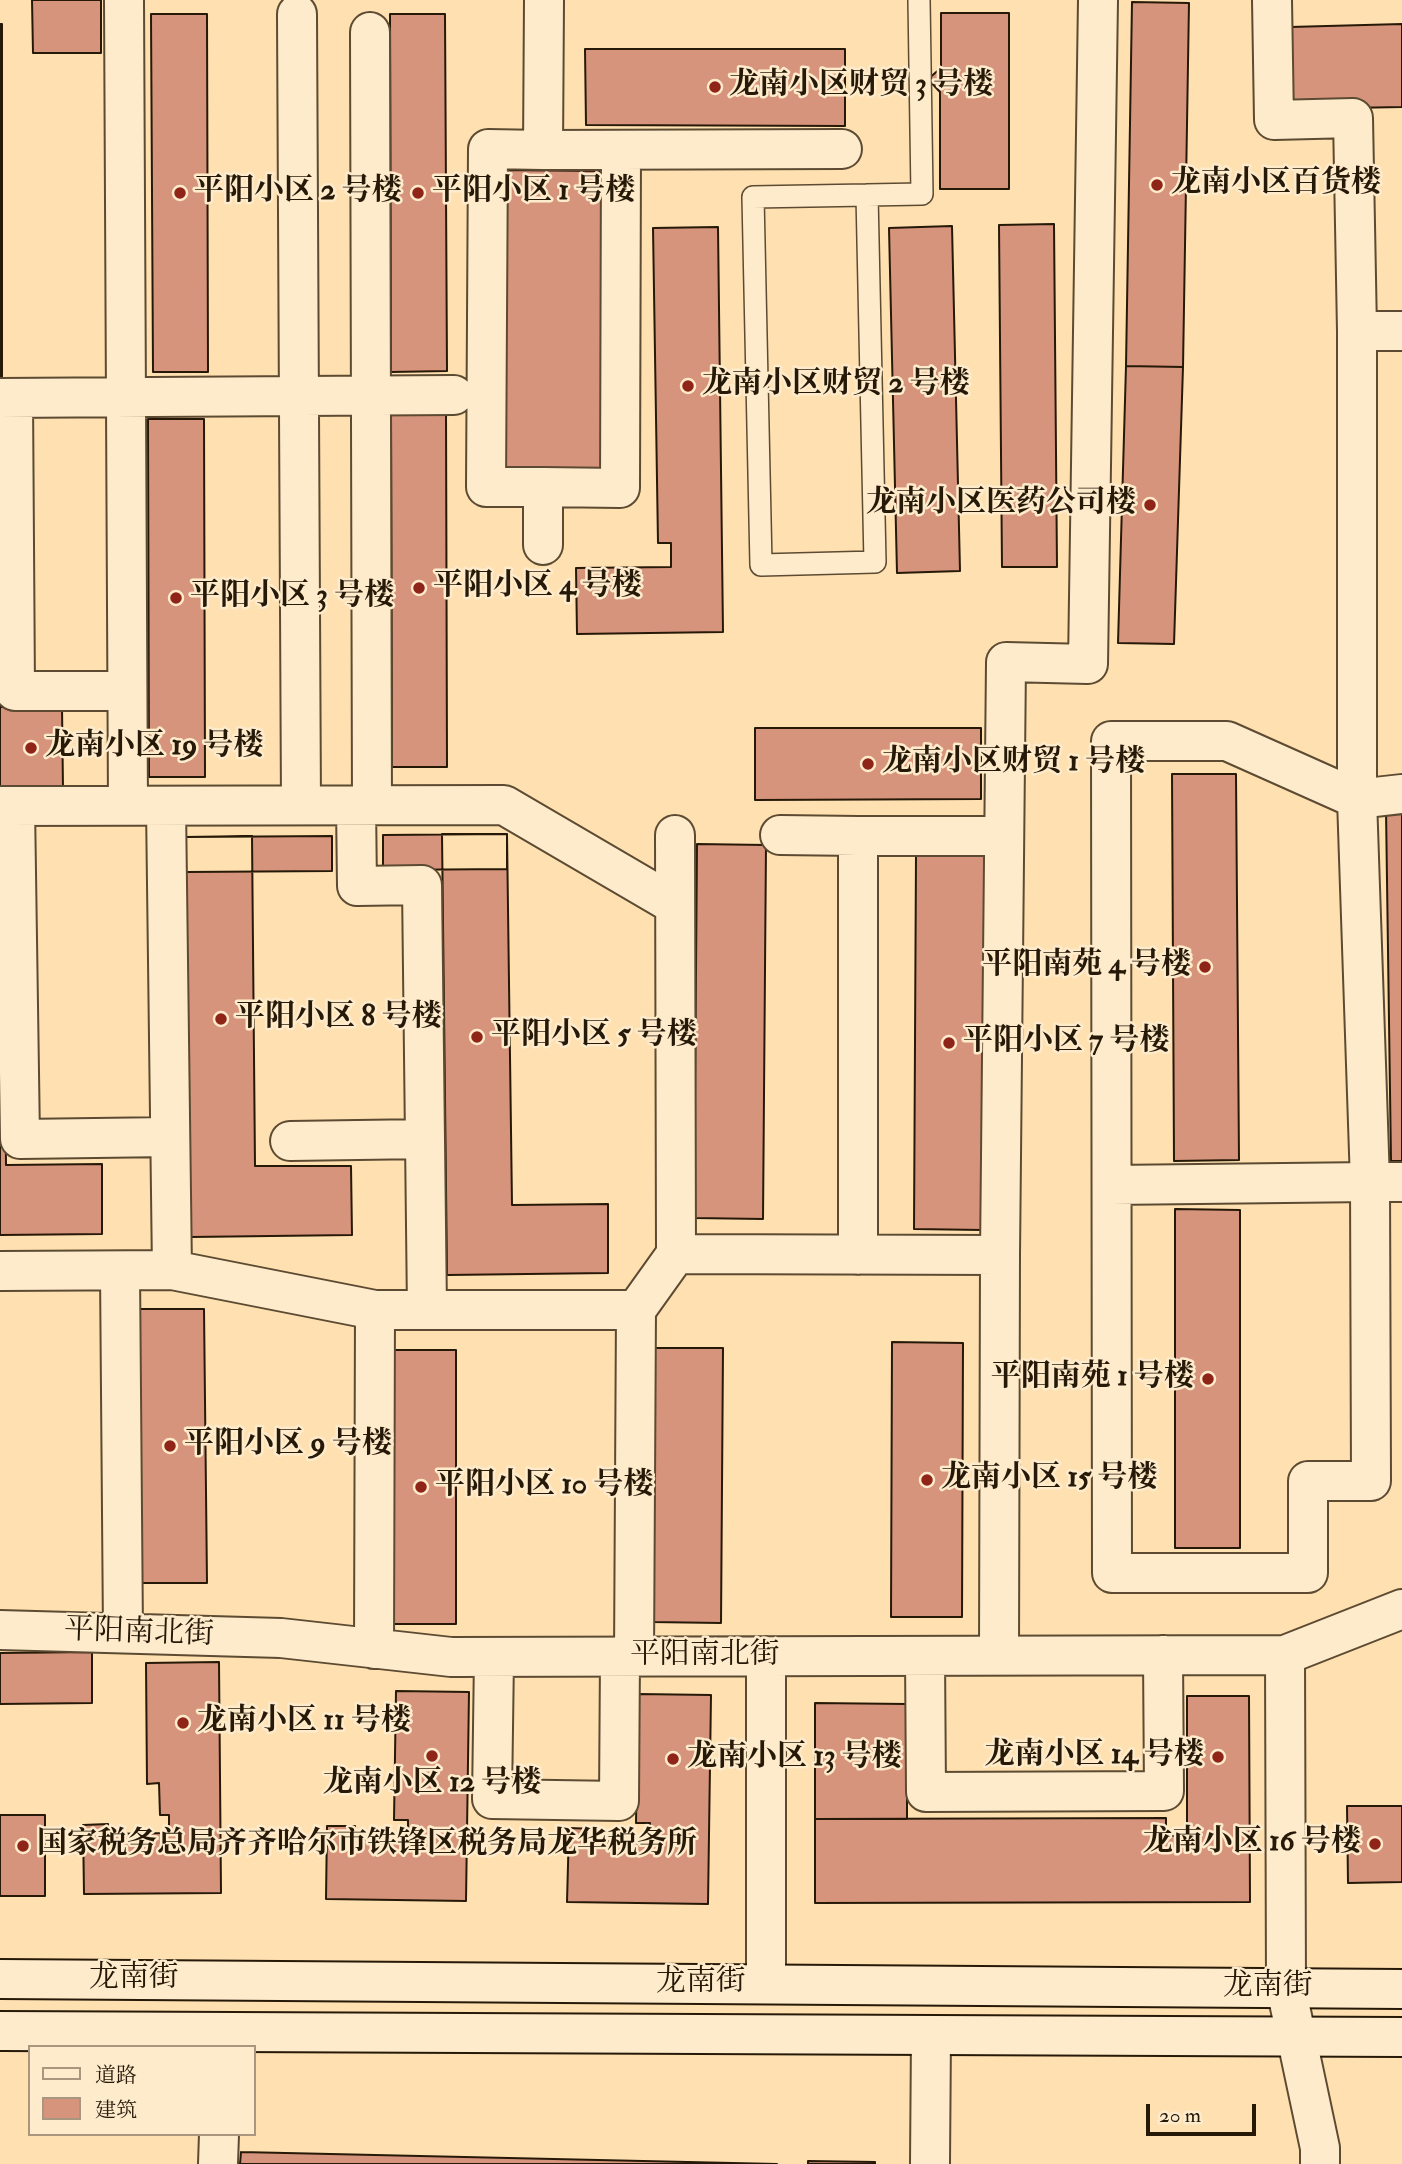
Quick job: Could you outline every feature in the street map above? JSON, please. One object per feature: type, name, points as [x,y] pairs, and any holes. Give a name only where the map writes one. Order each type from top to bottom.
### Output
[{"type":"street","points":[[124,0],[128,805]]},
{"type":"street","points":[[543,150],[544,0]]},
{"type":"street","points":[[999,1655],[1006,662],[1088,664],[1098,0]]},
{"type":"street","points":[[1272,0],[1274,120],[1353,118],[1357,331],[1357,799],[1386,1182],[1371,1481],[1308,1481],[1308,1573],[1112,1573],[1111,741],[1227,741],[1357,799],[1402,794]]},
{"type":"street","points":[[297,14],[301,805]]},
{"type":"street","points":[[370,32],[371,396],[364,805],[357,886],[422,886],[427,1310]]},
{"type":"street","points":[[621,150],[620,488],[486,487],[488,149],[842,149]]},
{"type":"street","points":[[1357,331],[1402,331]]},
{"type":"street","points":[[127,691],[15,691],[6,398],[454,395]]},
{"type":"street","points":[[542,545],[543,487]]},
{"type":"street","points":[[170,1137],[20,1139],[8,806],[504,805],[675,905]]},
{"type":"street","points":[[166,806],[172,1270]]},
{"type":"street","points":[[494,1657],[492,1799],[619,1801],[627,1657],[636,1310],[676,1254],[675,835]]},
{"type":"street","points":[[780,835],[1003,836]]},
{"type":"street","points":[[858,836],[858,1255]]},
{"type":"street","points":[[289,1141],[425,1139]]},
{"type":"street","points":[[1112,1185],[1386,1182]]},
{"type":"street","points":[[676,1254],[1000,1255]]},
{"type":"street","points":[[0,1271],[172,1270],[375,1310],[636,1310]]},
{"type":"street","points":[[120,1271],[123,1633]]},
{"type":"street","points":[[374,1648],[375,1310]]},
{"type":"street","name":"平阳南北街","points":[[0,1630],[281,1638],[451,1657],[1285,1655],[1402,1609]]},
{"type":"street","points":[[925,1656],[926,1792],[1164,1791],[1163,1655]]},
{"type":"street","points":[[1285,1655],[1286,1988],[1320,2148],[1320,2164]]},
{"type":"street","points":[[766,1656],[766,1984]]},
{"type":"street","name":"龙南街","points":[[0,1979],[1402,1989]]},
{"type":"street","name":"龙南街","points":[[0,2031],[220,2039],[931,2035],[1402,2037]]},
{"type":"street","points":[[930,2164],[931,2035]]},
{"type":"street","points":[[218,2164],[219,2136]]},
{"type":"lane","points":[[867,195],[875,562],[761,565],[753,197],[922,194],[919,0]]},
{"type":"building","points":[[32,0],[101,0],[101,53],[33,53]]},
{"type":"building","name":"龙南小区百货楼","points":[[1132,2],[1189,3],[1183,367],[1126,366]]},
{"type":"building","points":[[941,13],[1009,13],[1009,189],[940,189],[940,92],[928,79],[941,68]]},
{"type":"building","name":"平阳小区 2 号楼","points":[[151,14],[207,14],[208,372],[153,372]]},
{"type":"building","name":"平阳小区 1 号楼","points":[[390,14],[445,14],[447,371],[391,372]]},
{"type":"building","points":[[2,24],[2,381],[0,381]]},
{"type":"building","points":[[1402,24],[1402,107],[1292,109],[1290,27]]},
{"type":"building","name":"龙南小区财贸 3 号楼","points":[[585,49],[845,49],[845,126],[586,125]]},
{"type":"building","points":[[500,170],[605,171],[604,472],[499,472]]},
{"type":"building","points":[[1054,224],[1057,567],[1002,567],[999,225]]},
{"type":"building","points":[[952,226],[960,571],[897,573],[889,228]]},
{"type":"building","name":"龙南小区财贸 2 号楼","points":[[718,227],[723,632],[577,634],[576,568],[671,567],[671,543],[658,543],[653,228]]},
{"type":"building","name":"龙南小区医药公司楼","points":[[1126,366],[1183,367],[1174,644],[1118,643]]},
{"type":"building","name":"平阳小区 4 号楼","points":[[391,409],[446,409],[447,767],[392,767]]},
{"type":"building","name":"平阳小区 3 号楼","points":[[148,419],[204,419],[205,777],[149,777]]},
{"type":"building","name":"龙南小区 19 号楼","points":[[0,707],[62,707],[63,789],[0,790]]},
{"type":"building","name":"龙南小区财贸 1 号楼","points":[[755,728],[981,728],[981,799],[755,800]]},
{"type":"building","name":"平阳南苑 4 号楼","points":[[1172,774],[1236,774],[1239,1160],[1174,1161]]},
{"type":"building","points":[[1386,810],[1402,810],[1402,1161],[1391,1161]]},
{"type":"building","name":"平阳小区 5 号楼","points":[[442,834],[507,834],[512,1205],[608,1204],[608,1273],[447,1275]]},
{"type":"building","points":[[507,834],[507,869],[383,870],[383,835]]},
{"type":"building","points":[[0,836],[3,836],[6,1165],[102,1164],[102,1234],[0,1235]]},
{"type":"building","name":"平阳小区 8 号楼","points":[[252,836],[255,1166],[351,1166],[352,1235],[190,1237],[185,837]]},
{"type":"building","points":[[332,836],[332,871],[186,872],[185,837]]},
{"type":"building","points":[[697,844],[766,845],[763,1219],[694,1218]]},
{"type":"building","name":"平阳小区 7 号楼","points":[[916,855],[985,856],[982,1230],[914,1229]]},
{"type":"building","name":"平阳南苑 1 号楼","points":[[1175,1209],[1240,1210],[1240,1548],[1175,1548]]},
{"type":"building","name":"平阳小区 9 号楼","points":[[133,1309],[204,1309],[207,1583],[137,1583]]},
{"type":"building","name":"龙南小区 15 号楼","points":[[892,1342],[963,1343],[962,1617],[891,1617]]},
{"type":"building","points":[[652,1348],[723,1348],[721,1623],[651,1622]]},
{"type":"building","name":"平阳小区 10 号楼","points":[[386,1350],[456,1350],[456,1624],[385,1624]]},
{"type":"building","points":[[92,1652],[92,1703],[0,1704],[0,1653]]},
{"type":"building","name":"龙南小区 11 号楼","points":[[219,1662],[221,1893],[84,1894],[83,1825],[108,1824],[108,1834],[169,1833],[169,1815],[160,1815],[159,1783],[147,1784],[146,1663]]},
{"type":"building","name":"龙南小区 12 号楼","points":[[396,1691],[469,1692],[466,1901],[326,1899],[327,1826],[355,1826],[355,1838],[408,1839],[408,1820],[394,1820]]},
{"type":"building","name":"龙南小区 13 号楼","points":[[638,1694],[711,1695],[708,1904],[567,1902],[569,1828],[596,1829],[597,1841],[650,1842],[650,1823],[636,1823]]},
{"type":"building","name":"龙南小区 14 号楼","points":[[1187,1696],[1249,1696],[1250,1902],[815,1903],[815,1819],[1166,1818],[1166,1836],[1187,1836]]},
{"type":"building","points":[[815,1703],[907,1704],[907,1819],[815,1819]]},
{"type":"building","name":"龙南小区 16 号楼","points":[[1347,1806],[1402,1806],[1402,1882],[1348,1883]]},
{"type":"building","name":"国家税务总局齐齐哈尔市铁锋区税务局龙华税务所","points":[[0,1815],[45,1815],[45,1896],[0,1896]]},
{"type":"building","points":[[241,2152],[777,2164],[240,2164]]},
{"type":"building","points":[[808,2161],[875,2162],[875,2164],[808,2164]]},
{"type":"place","name":"龙南小区财贸 3 号楼","points":[[715,87]]},
{"type":"place","name":"龙南小区百货楼","points":[[1157,185]]},
{"type":"place","name":"平阳小区 2 号楼","points":[[180,193]]},
{"type":"place","name":"平阳小区 1 号楼","points":[[418,193]]},
{"type":"place","name":"龙南小区财贸 2 号楼","points":[[688,386]]},
{"type":"place","name":"龙南小区医药公司楼","points":[[1150,505]]},
{"type":"place","name":"平阳小区 4 号楼","points":[[419,588]]},
{"type":"place","name":"平阳小区 3 号楼","points":[[176,598]]},
{"type":"place","name":"龙南小区 19 号楼","points":[[31,748]]},
{"type":"place","name":"龙南小区财贸 1 号楼","points":[[868,764]]},
{"type":"place","name":"平阳南苑 4 号楼","points":[[1205,967]]},
{"type":"place","name":"平阳小区 8 号楼","points":[[221,1019]]},
{"type":"place","name":"平阳小区 5 号楼","points":[[477,1037]]},
{"type":"place","name":"平阳小区 7 号楼","points":[[949,1043]]},
{"type":"place","name":"平阳南苑 1 号楼","points":[[1208,1379]]},
{"type":"place","name":"平阳小区 9 号楼","points":[[170,1446]]},
{"type":"place","name":"龙南小区 15 号楼","points":[[927,1480]]},
{"type":"place","name":"平阳小区 10 号楼","points":[[421,1487]]},
{"type":"place","name":"龙南小区 11 号楼","points":[[183,1723]]},
{"type":"place","name":"龙南小区 12 号楼","points":[[432,1756]]},
{"type":"place","name":"龙南小区 14 号楼","points":[[1218,1757]]},
{"type":"place","name":"龙南小区 13 号楼","points":[[673,1759]]},
{"type":"place","name":"龙南小区 16 号楼","points":[[1375,1844]]},
{"type":"place","name":"国家税务总局齐齐哈尔市铁锋区税务局龙华税务所","points":[[23,1846]]}]
